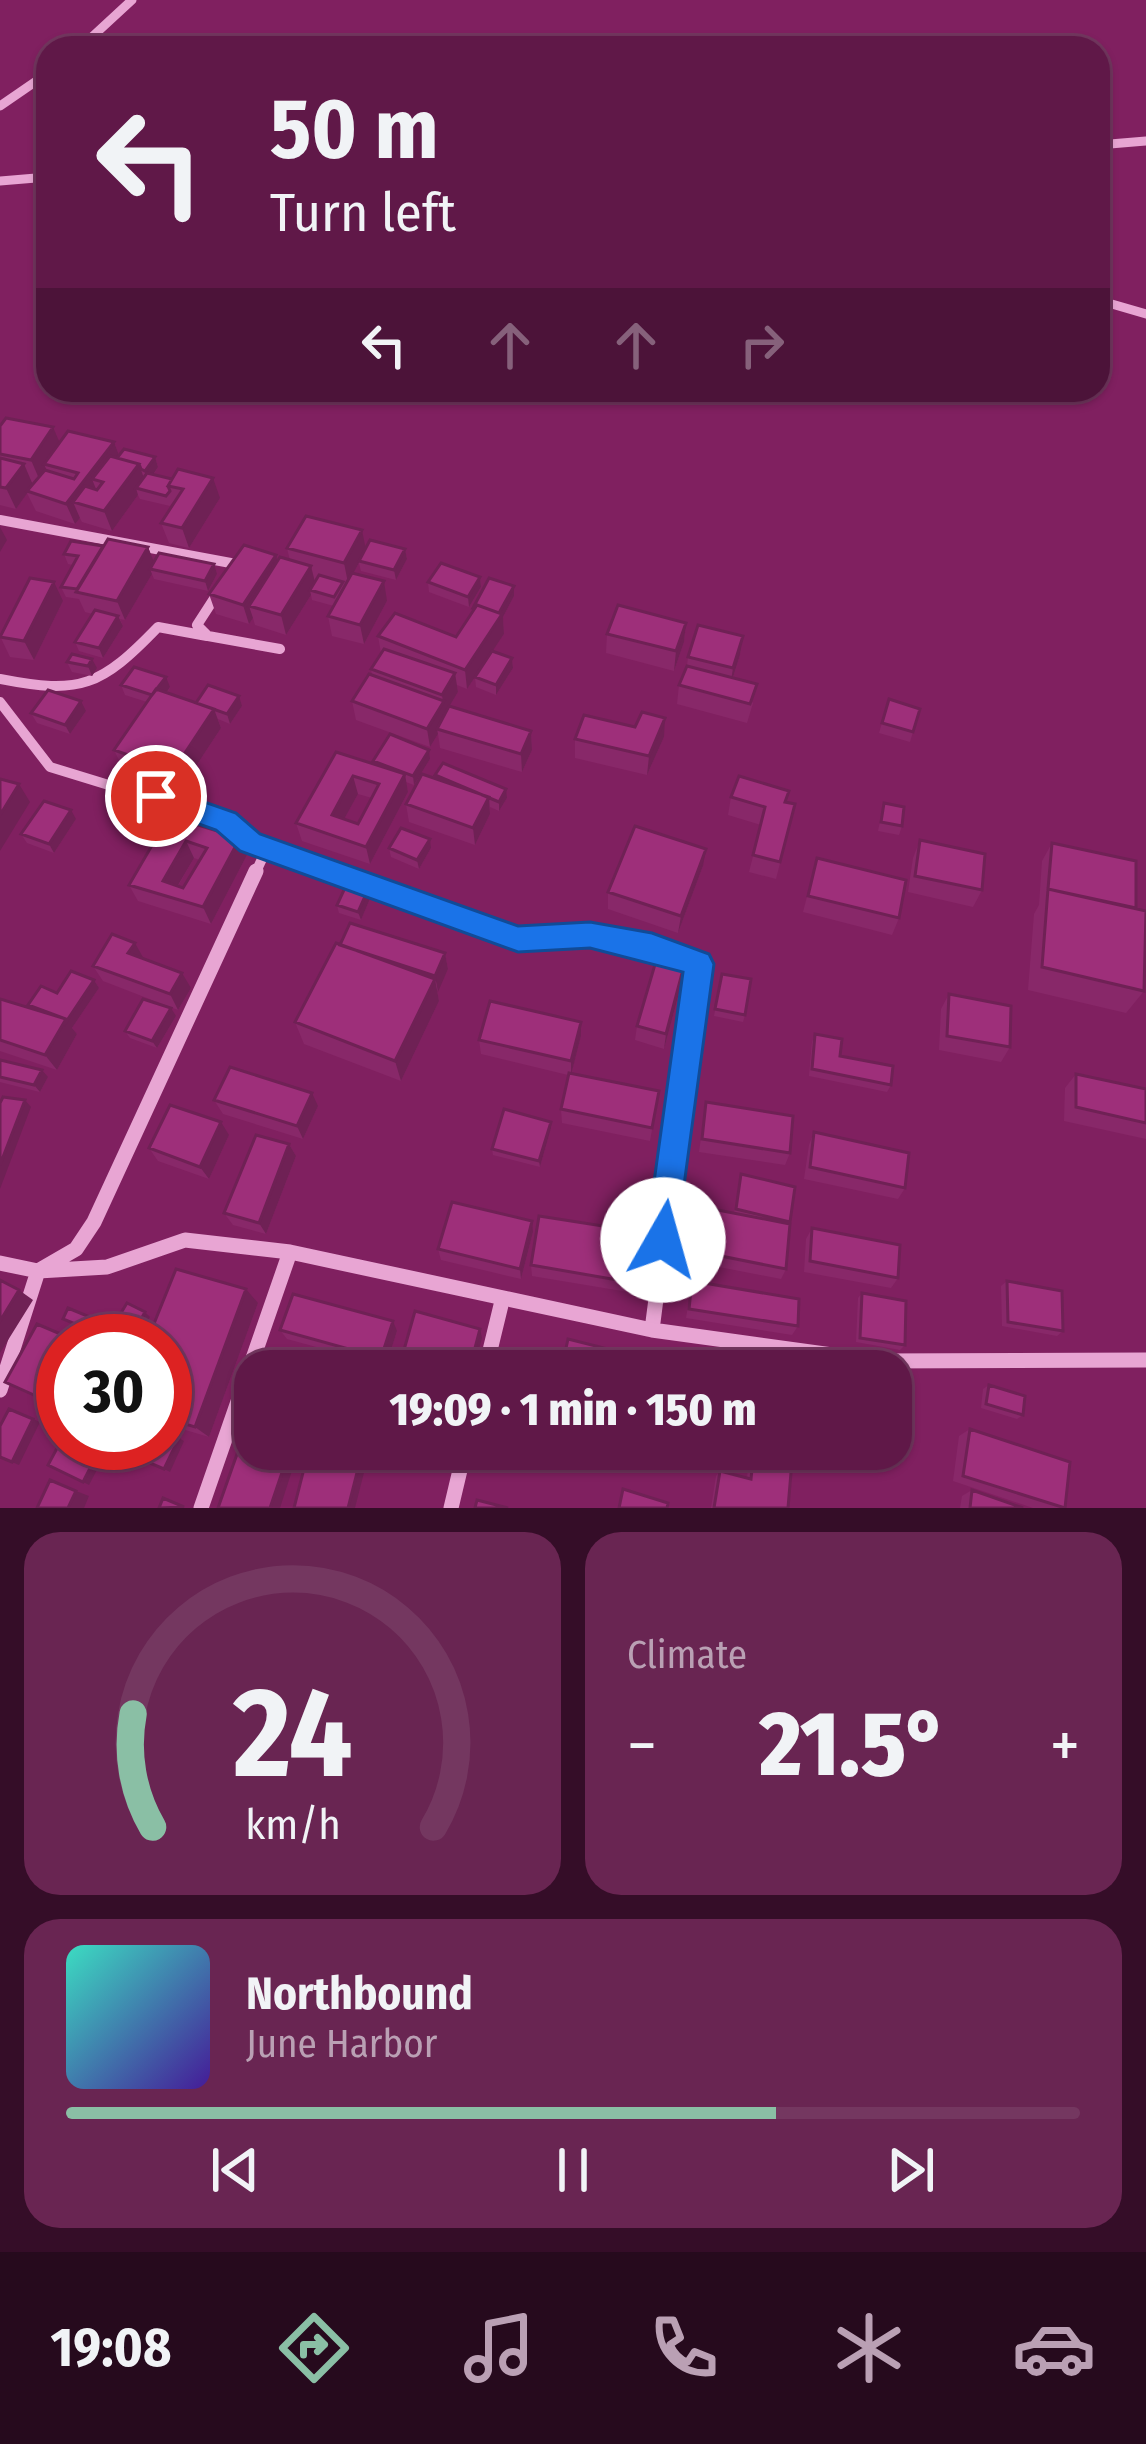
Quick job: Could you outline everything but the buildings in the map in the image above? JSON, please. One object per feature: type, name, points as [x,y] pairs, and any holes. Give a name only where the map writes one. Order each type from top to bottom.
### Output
[{"type":"street","points":[[93,36],[132,0]]},
{"type":"street","points":[[0,106],[36,81]]},
{"type":"street","points":[[1110,144],[1146,141]]},
{"type":"street","points":[[0,181],[36,177]]},
{"type":"street","points":[[1110,304],[1146,314]]},
{"type":"street","points":[[0,520],[236,564],[197,625],[208,636]]},
{"type":"street","points":[[0,679],[84,690],[116,672],[158,627],[280,649]]},
{"type":"street","points":[[0,702],[50,766],[226,821],[250,842],[518,939],[590,935],[652,946],[699,964],[652,1330]]},
{"type":"street","points":[[0,1390],[38,1271],[76,1249],[94,1222],[268,846]]},
{"type":"street","points":[[0,1263],[38,1271],[107,1267],[185,1240],[290,1252],[652,1330],[876,1361],[1146,1360]]},
{"type":"street","points":[[201,1508],[290,1252]]},
{"type":"street","points":[[489,1350],[502,1301]]},
{"type":"street","points":[[451,1508],[460,1470]]},
{"type":"route","points":[[156,796],[226,821],[250,842],[518,939],[590,935],[652,946],[699,964],[663,1240]]}]
